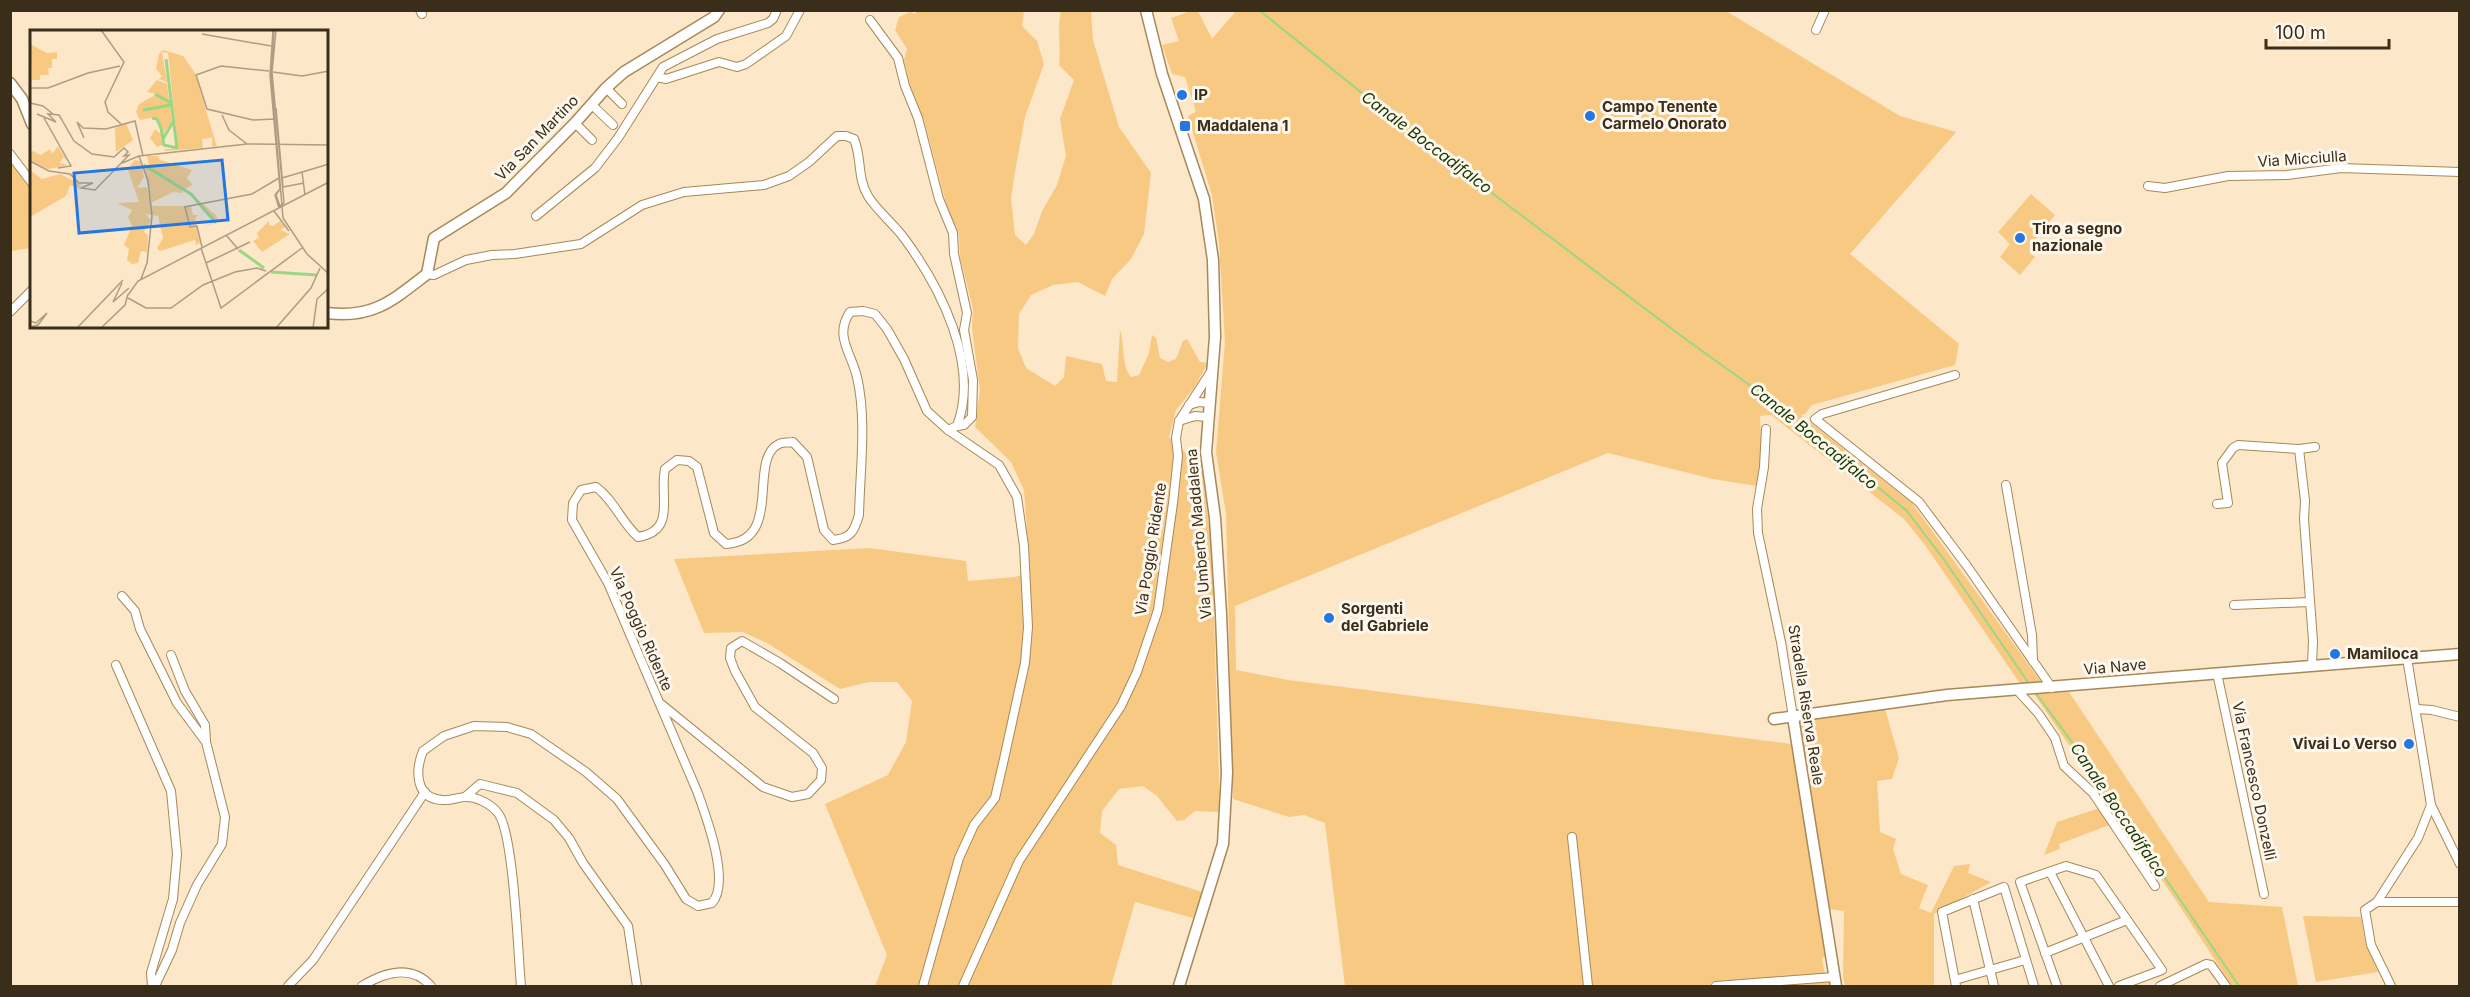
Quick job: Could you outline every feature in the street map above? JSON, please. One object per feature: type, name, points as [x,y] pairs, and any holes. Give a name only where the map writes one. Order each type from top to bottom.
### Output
[{"type":"street","name":"Via San Martino","points":[[427,274],[434,238],[506,193],[624,72],[714,17],[719,10]]},
{"type":"street","points":[[536,216],[595,168],[618,138],[663,67],[717,39],[768,23],[773,19],[777,10]]},
{"type":"street","points":[[657,77],[666,80],[719,62],[736,67],[746,64],[786,36],[800,10]]},
{"type":"street","name":"Via Umberto Maddalena","points":[[1146,10],[1162,74],[1204,199],[1213,260],[1214,366],[1206,452],[1215,518],[1220,603],[1227,773],[1226,822],[1223,844],[1179,987]]},
{"type":"street","points":[[1816,30],[1825,10]]},
{"type":"street","points":[[870,20],[898,58],[918,118],[939,199],[953,233],[954,254],[967,313],[964,330],[973,380],[972,417],[963,425],[952,428]]},
{"type":"street","points":[[10,83],[22,99],[30,119]]},
{"type":"street","points":[[606,88],[622,104]]},
{"type":"street","points":[[591,104],[613,125]]},
{"type":"street","points":[[575,123],[592,140]]},
{"type":"street","points":[[328,313],[359,313],[382,308],[427,274],[434,275],[466,260],[581,244],[642,205],[684,192],[764,185],[789,176],[809,162],[837,136],[846,136],[854,139],[859,150],[860,177],[868,196],[903,237],[924,268],[952,322],[965,386],[963,410],[952,428]]},
{"type":"street","points":[[10,154],[30,180]]},
{"type":"street","name":"Via Micciulla","points":[[2148,186],[2165,188],[2228,176],[2287,175],[2341,168],[2460,172]]},
{"type":"street","points":[[10,312],[30,292]]},
{"type":"street","name":"Via Poggio Ridente","points":[[424,792],[417,776],[423,751],[444,736],[461,729],[483,725],[507,727],[531,734],[604,786],[634,821],[687,899],[698,906],[707,905],[716,899],[720,886],[713,844],[697,791],[608,583],[572,520],[573,503],[581,490],[596,487],[603,492],[610,505],[638,537],[652,535],[662,524],[665,507],[663,480],[665,469],[677,460],[689,460],[697,467],[714,533],[726,544],[739,543],[752,532],[759,520],[770,453],[779,444],[793,442],[807,457],[824,530],[833,540],[847,539],[854,532],[859,514],[861,400],[856,375],[842,334],[843,322],[850,312],[862,311],[875,314],[887,329],[904,359],[927,411],[999,465],[1017,497],[1024,546],[1028,627],[1025,663],[995,798],[974,825],[959,858],[923,987]]},
{"type":"street","name":"Via Poggio Ridente","points":[[963,987],[1018,861],[1121,706],[1137,672],[1158,610],[1173,503],[1179,421],[1214,366]]},
{"type":"street","points":[[1955,375],[1822,414],[1815,419],[1919,502],[1967,566],[2033,662],[2047,688]]},
{"type":"street","points":[[1189,405],[1199,402],[1210,404]]},
{"type":"street","points":[[1179,421],[1195,416],[1208,417]]},
{"type":"street","name":"Stradella Riserva Reale","points":[[1766,429],[1764,467],[1757,509],[1758,533],[1768,599],[1793,717],[1835,982]]},
{"type":"street","points":[[2217,504],[2228,503],[2222,463],[2238,445],[2299,449],[2315,447]]},
{"type":"street","points":[[2299,449],[2305,501],[2312,665]]},
{"type":"street","points":[[2006,485],[2032,634],[2033,662]]},
{"type":"street","points":[[122,596],[135,611],[140,629],[177,703],[206,742]]},
{"type":"street","points":[[2234,605],[2310,602]]},
{"type":"street","points":[[658,701],[763,787],[792,796],[808,794],[821,780],[822,768],[813,753],[755,707],[735,671],[730,658],[731,648],[742,641],[834,699]]},
{"type":"street","name":"Via Nave","points":[[1774,719],[1947,695],[2460,654]]},
{"type":"street","points":[[154,987],[172,950],[180,923],[197,885],[222,844],[225,817],[206,742],[205,725],[185,691],[171,655]]},
{"type":"street","points":[[2407,658],[2431,805],[2460,864]]},
{"type":"street","points":[[116,665],[171,792],[177,854],[173,899],[151,973],[154,987]]},
{"type":"street","name":"Via Francesco Donzelli","points":[[2217,673],[2264,894]]},
{"type":"street","points":[[2020,690],[2055,738],[2064,766],[2089,787],[2155,886]]},
{"type":"street","points":[[2416,709],[2432,710],[2460,717]]},
{"type":"street","points":[[288,987],[313,960],[332,933],[424,792],[435,799],[446,801],[465,797],[480,784],[517,793],[554,820],[569,838],[583,863],[628,926],[637,987]]},
{"type":"street","points":[[465,797],[487,804],[498,813],[504,823],[511,869],[521,987]]},
{"type":"street","points":[[2391,987],[2371,945],[2365,910],[2377,902],[2418,838],[2431,805]]},
{"type":"street","points":[[1572,837],[1588,987]]},
{"type":"street","points":[[2057,987],[2020,882],[2066,866],[2096,875],[2162,970],[2119,987]]},
{"type":"street","points":[[2050,872],[2109,987]]},
{"type":"street","points":[[2025,960],[1956,983],[1942,912],[2004,887],[2034,987]]},
{"type":"street","points":[[1973,899],[1994,987]]},
{"type":"street","points":[[2377,902],[2460,902]]},
{"type":"street","points":[[2045,953],[2127,920]]},
{"type":"street","points":[[2160,987],[2206,964],[2211,965],[2226,987]]},
{"type":"street","points":[[362,987],[390,974],[407,972],[416,975],[431,987]]},
{"type":"street","points":[[1716,987],[1835,982]]},
{"type":"shaded area","points":[[916,11],[1024,11],[1022,26],[1037,41],[1044,64],[1025,117],[1011,198],[1015,235],[1026,245],[1034,234],[1042,211],[1057,185],[1066,156],[1060,119],[1074,80],[1059,65],[1061,11],[1091,11],[1093,40],[1119,127],[1151,173],[1144,234],[1131,259],[1112,279],[1105,296],[1078,282],[1053,285],[1031,295],[1019,314],[1018,348],[1026,368],[1055,386],[1064,377],[1066,356],[1102,364],[1106,381],[1117,382],[1120,330],[1124,361],[1131,377],[1139,375],[1149,353],[1152,335],[1156,338],[1160,358],[1168,362],[1176,359],[1183,341],[1187,339],[1200,362],[1208,363],[1194,388],[1176,410],[1169,437],[1185,452],[1201,458],[1212,551],[1220,812],[1195,811],[1184,820],[1177,821],[1157,796],[1143,786],[1119,789],[1102,811],[1100,833],[1116,845],[1118,865],[1202,892],[1193,918],[1135,902],[1111,986],[875,986],[887,955],[825,804],[888,775],[906,742],[912,701],[897,682],[869,682],[840,689],[767,643],[743,632],[704,633],[674,559],[869,548],[966,561],[968,581],[1015,577],[1030,572],[1024,490],[1011,462],[975,427],[980,390],[972,328],[973,309],[960,257],[959,234],[947,207],[924,120],[910,84],[904,60],[907,49],[895,30],[899,17],[910,12],[916,14]]},
{"type":"shaded area","points":[[1198,11],[1212,39],[1236,11],[1726,11],[1900,116],[1956,132],[1850,254],[1959,344],[1955,365],[1812,405],[1805,414],[1801,415],[1912,503],[2042,683],[2021,685],[1925,545],[1904,519],[1771,415],[1760,416],[1762,461],[1757,486],[1713,479],[1608,453],[1235,606],[1236,670],[1288,680],[1792,744],[1827,956],[1822,958],[1826,980],[1829,980],[1830,986],[1345,986],[1325,823],[1304,815],[1289,817],[1233,799],[1226,514],[1216,452],[1225,342],[1219,243],[1212,195],[1188,116],[1196,112],[1185,77],[1172,74],[1162,45],[1179,41],[1171,18]]},
{"type":"shaded area","points":[[10,161],[30,189],[30,248],[11,251]]},
{"type":"shaded area","name":"Tiro a segno nazionale","points":[[2031,194],[2055,215],[2031,245],[2033,247],[2030,253],[2035,257],[2020,275],[2000,257],[2010,244],[1998,232]]},
{"type":"shaded area","points":[[2069,692],[2209,902],[2282,907],[2298,986],[2232,986],[2034,694]]},
{"type":"shaded area","points":[[1885,709],[1899,758],[1892,779],[1877,781],[1880,832],[1896,839],[1893,849],[1901,874],[1928,885],[1919,908],[1931,913],[1954,866],[1970,864],[1968,873],[1991,882],[1934,914],[1934,986],[1845,986],[1843,976],[1844,911],[1829,909],[1799,721]]},
{"type":"shaded area","points":[[2100,808],[2112,824],[2059,844],[2060,849],[2044,855],[2057,822]]},
{"type":"shaded area","points":[[2303,916],[2361,917],[2365,941],[2378,972],[2316,982]]},
{"type":"waterway","name":"Canale Boccadifalco","points":[[1259,10],[1399,123],[1684,338],[1776,404],[1907,511],[1945,561],[2030,685]]},
{"type":"waterway","name":"Canale Boccadifalco","points":[[2035,692],[2077,749],[2239,986]]},
{"type":"place","name":"IP","points":[[1182,95]]},
{"type":"place","name":"Campo Tenente Carmelo Onorato","points":[[1590,116]]},
{"type":"place","name":"Maddalena 1","points":[[1185,126]]},
{"type":"place","name":"Tiro a segno nazionale","points":[[2020,238]]},
{"type":"place","name":"Sorgenti del Gabriele","points":[[1329,618]]},
{"type":"place","name":"Mamiloca","points":[[2335,654]]},
{"type":"place","name":"Vivai Lo Verso","points":[[2409,744]]}]
